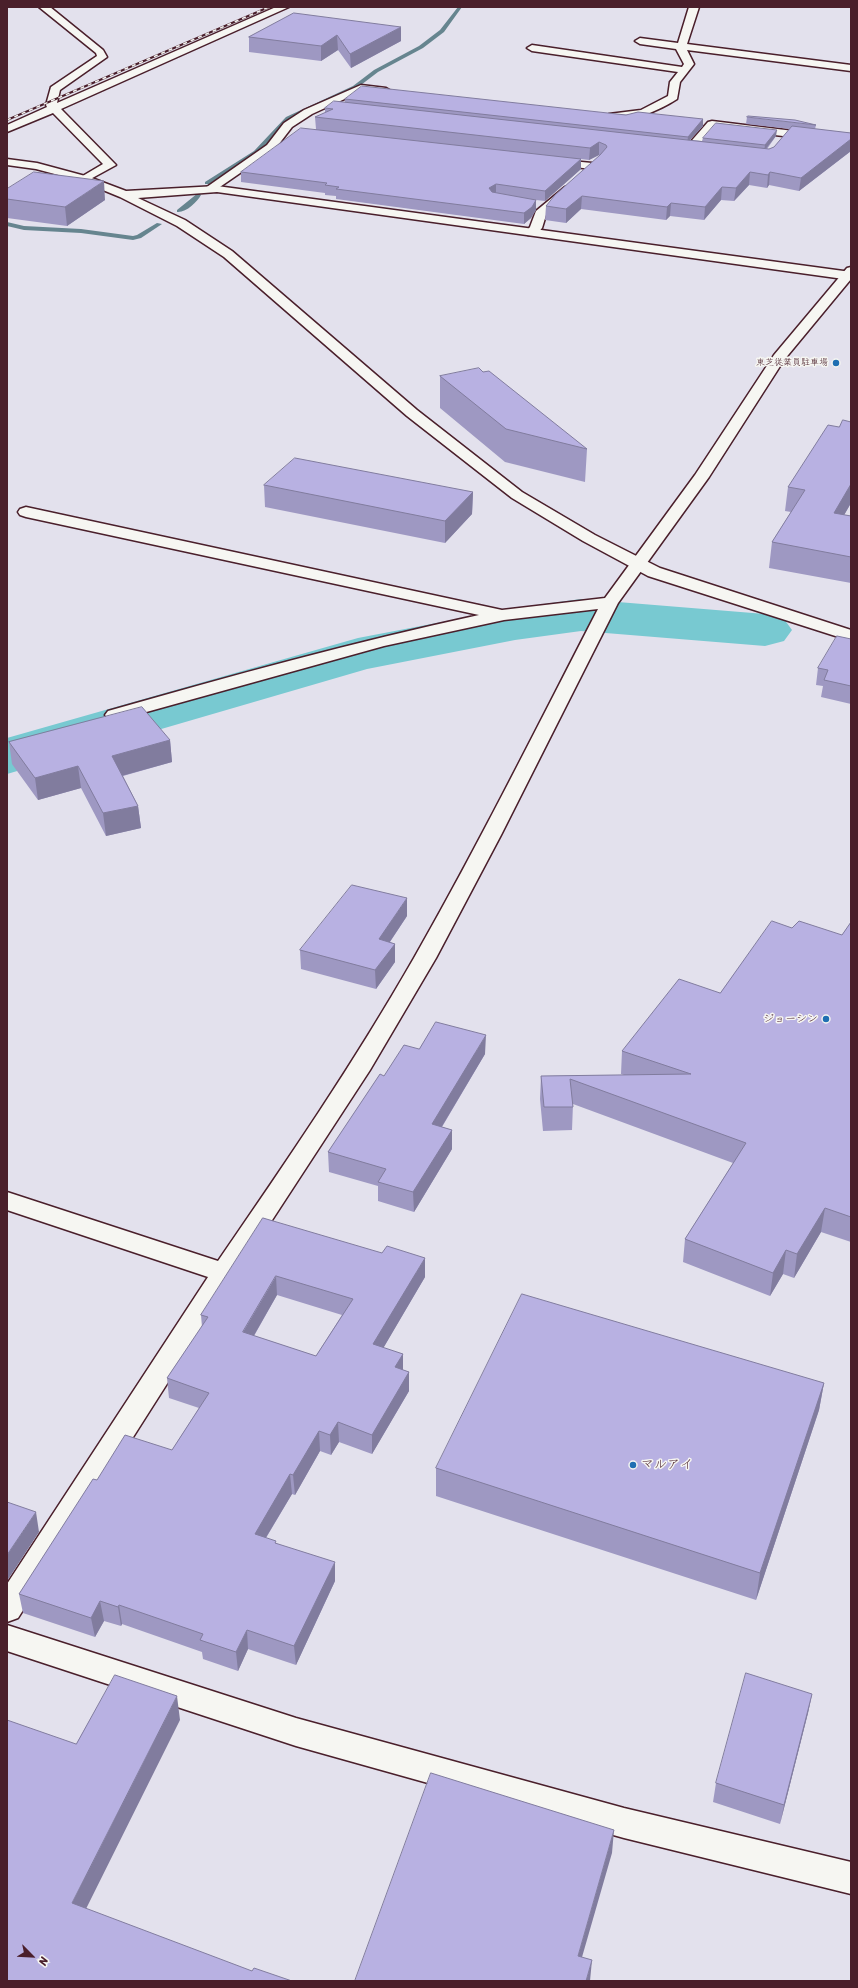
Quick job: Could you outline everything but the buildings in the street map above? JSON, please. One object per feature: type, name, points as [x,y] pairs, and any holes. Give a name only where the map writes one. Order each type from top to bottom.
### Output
[{"type":"street","points":[[44,7],[100,52],[102,57],[55,89],[51,105],[52,108],[110,165],[84,179]]},
{"type":"street","points":[[7,129],[284,7]]},
{"type":"street","points":[[603,115],[626,117],[659,108],[673,98],[675,82],[689,64],[681,48],[694,7]]},
{"type":"street","points":[[640,41],[681,48],[783,58],[851,68]]},
{"type":"street","points":[[532,48],[685,70]]},
{"type":"street","points":[[210,189],[271,147],[288,125],[319,107],[360,88],[400,93]]},
{"type":"street","points":[[319,107],[343,110]]},
{"type":"street","points":[[621,129],[626,117]]},
{"type":"street","points":[[691,148],[712,124],[851,141]]},
{"type":"street","points":[[284,130],[299,132]]},
{"type":"street","points":[[778,145],[788,133]]},
{"type":"street","points":[[676,146],[707,150]]},
{"type":"street","points":[[532,232],[536,228],[540,214],[602,156]]},
{"type":"street","points":[[537,160],[592,166]]},
{"type":"street","points":[[7,162],[37,166],[84,179],[124,195],[181,223],[228,254],[412,413],[517,495],[589,538],[654,572],[851,636]]},
{"type":"street","points":[[124,195],[210,189],[850,275]]},
{"type":"street","points":[[533,205],[548,207]]},
{"type":"street","points":[[7,1609],[224,1272],[359,1070],[425,958],[491,835],[605,612],[700,477],[779,358],[850,275]]},
{"type":"street","points":[[26,512],[504,615]]},
{"type":"street","points":[[99,719],[221,684],[382,641],[504,615],[605,612]]},
{"type":"street","points":[[7,1201],[224,1272]]},
{"type":"street","points":[[7,1638],[296,1732],[624,1823],[851,1878]]},
{"type":"waterway","points":[[207,183],[256,152],[288,118],[355,87],[376,71],[421,47],[442,31],[460,7]]},
{"type":"waterway","points":[[179,211],[195,200],[198,195]]},
{"type":"waterway","points":[[7,224],[24,228],[81,231],[133,238],[139,237],[159,224]]},
{"type":"waterway","points":[[7,756],[358,654],[515,624],[581,615],[765,630]]},
{"type":"railway","points":[[7,120],[269,7]]},
{"type":"place","name":"東芝従業員駐車場","points":[[836,363]]},
{"type":"place","name":"ジョーシン","points":[[826,1019]]},
{"type":"place","name":"マルアイ","points":[[633,1465]]}]
